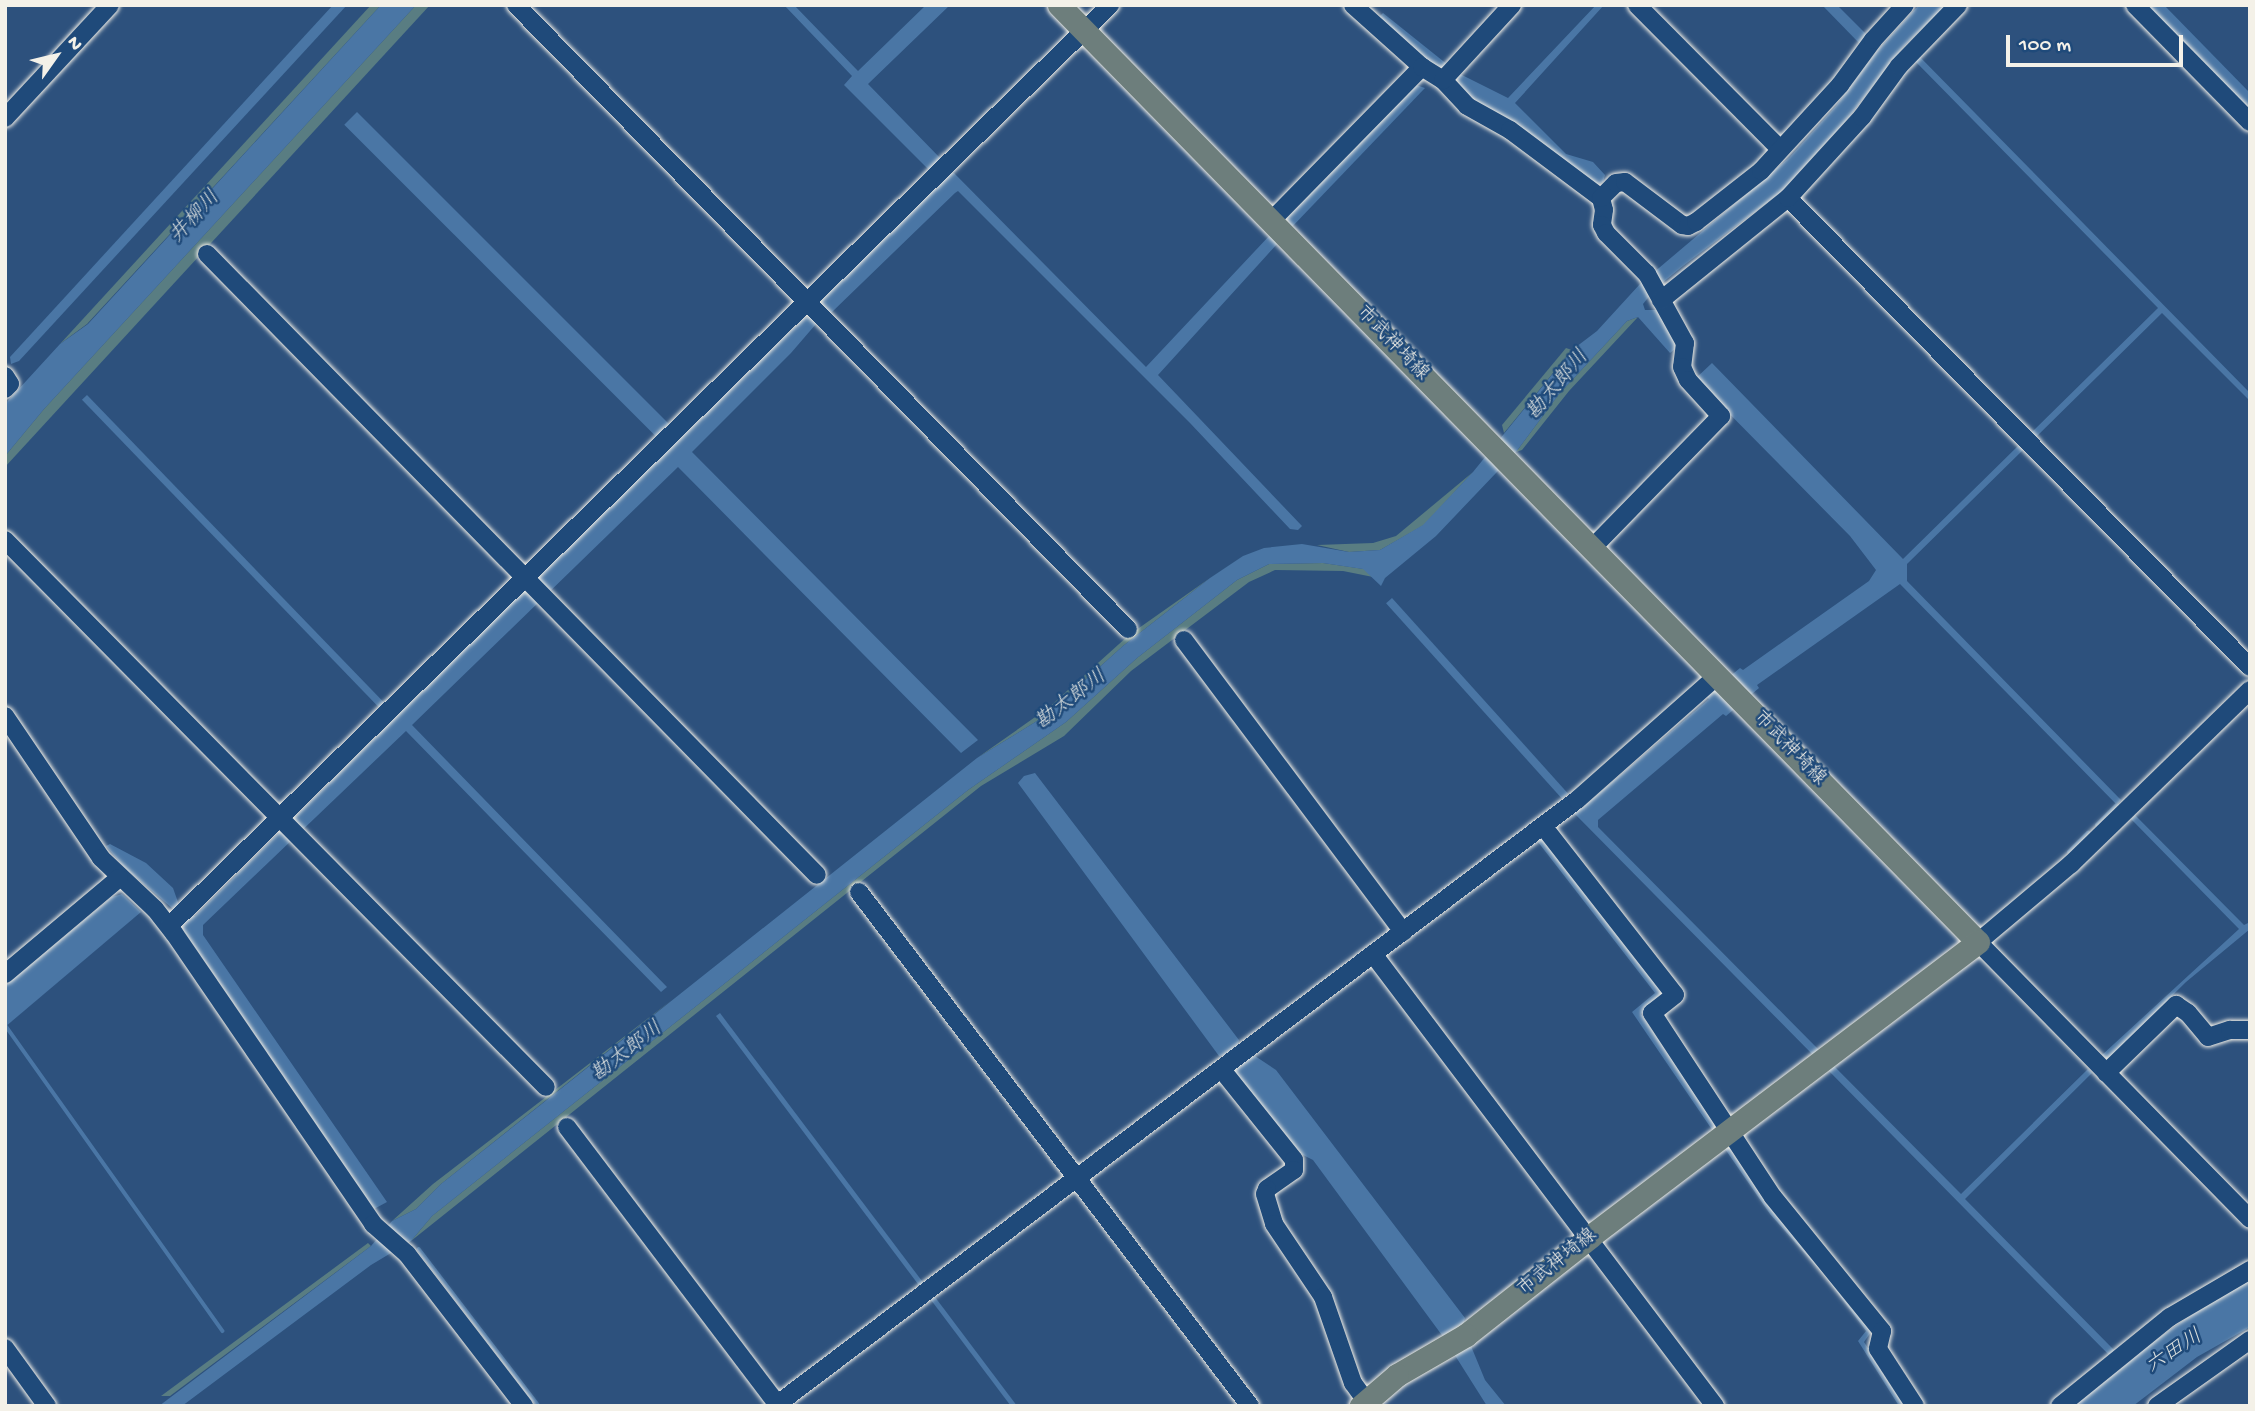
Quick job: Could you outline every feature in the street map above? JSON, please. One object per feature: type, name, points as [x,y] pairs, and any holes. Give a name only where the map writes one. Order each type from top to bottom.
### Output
[{"type":"main road","name":"市武神埼線","points":[[1059,5],[1978,942],[1458,1340],[1397,1375],[1363,1403]]},
{"type":"street","points":[[5,118],[110,5]]},
{"type":"street","points":[[516,5],[1128,629]]},
{"type":"street","points":[[178,917],[283,819],[809,305],[1110,5]]},
{"type":"street","points":[[1353,5],[1422,67],[1449,74],[1467,106],[1510,130],[1601,198],[1604,210],[1602,225],[1606,233],[1647,274],[1685,342],[1682,367],[1688,380],[1721,416],[1592,548]]},
{"type":"street","points":[[1449,74],[1512,5]]},
{"type":"street","points":[[1637,5],[1780,149]]},
{"type":"street","points":[[1601,198],[1616,183],[1625,182],[1682,225],[1688,226],[1761,171],[1840,85],[1873,40],[1905,5]]},
{"type":"street","points":[[1659,296],[1788,198],[1862,117],[1899,66],[1958,5]]},
{"type":"street","points":[[2135,5],[2250,122]]},
{"type":"street","points":[[1271,221],[1422,67]]},
{"type":"street","points":[[1788,198],[2250,667]]},
{"type":"street","points":[[208,254],[817,875]]},
{"type":"street","points":[[5,376],[10,384],[5,389]]},
{"type":"street","points":[[5,540],[546,1087]]},
{"type":"street","points":[[1184,640],[1403,932]]},
{"type":"street","points":[[567,1127],[777,1405],[1543,826],[1719,678]]},
{"type":"street","points":[[2250,690],[2071,864],[1978,942],[2250,1219]]},
{"type":"street","points":[[5,716],[101,858],[119,878],[155,909],[178,917],[376,1228],[407,1254],[524,1406]]},
{"type":"street","points":[[1543,826],[1675,995],[1652,1013],[1773,1197],[1882,1331],[1878,1349],[1915,1406]]},
{"type":"street","points":[[5,974],[119,878]]},
{"type":"street","points":[[859,892],[1250,1406]]},
{"type":"street","points":[[1373,954],[1590,1237],[1715,1406]]},
{"type":"street","points":[[2106,1073],[2176,1005],[2188,1013],[2208,1037],[2230,1030],[2250,1030]]},
{"type":"street","points":[[1233,1062],[1294,1160],[1293,1170],[1267,1189],[1265,1194],[1273,1224],[1323,1297],[1363,1403]]},
{"type":"street","points":[[2060,1406],[2170,1317],[2250,1270]]},
{"type":"street","points":[[2157,1406],[2250,1340]]},
{"type":"street","points":[[5,1348],[47,1406]]},
{"type":"green space","points":[[371,5],[381,5],[87,324],[60,344]]},
{"type":"green space","points":[[416,5],[430,5],[5,467],[5,456],[44,409]]},
{"type":"green space","points":[[1638,317],[1569,391],[1522,450],[1516,452],[1559,394],[1627,321]]},
{"type":"green space","points":[[1566,348],[1572,350],[1504,433],[1502,425]]},
{"type":"green space","points":[[1473,472],[1424,525],[1380,550],[1349,552],[1317,545],[1373,543],[1396,536]]},
{"type":"green space","points":[[1323,563],[1364,569],[1373,577],[1343,571],[1275,570],[1249,582],[1131,671],[1064,736],[981,786],[411,1241],[432,1216],[968,790],[1066,722],[1137,658],[1237,580],[1269,564]]},
{"type":"green space","points":[[1210,578],[1123,646],[1045,716],[977,758],[1048,708],[1129,635]]},
{"type":"green space","points":[[673,999],[441,1184],[416,1209],[392,1221],[433,1184]]},
{"type":"green space","points":[[368,1243],[371,1246],[170,1396],[161,1396]]},
{"type":"water","points":[[333,5],[347,5],[19,361],[11,364],[10,357]]},
{"type":"water","name":"井柳川","points":[[381,5],[416,5],[44,409],[5,456],[5,404],[60,344],[88,324]]},
{"type":"water","points":[[784,5],[794,5],[858,71],[926,5],[950,5],[868,84],[942,160],[931,172],[844,85],[852,76]]},
{"type":"water","points":[[1596,5],[1604,5],[1515,103],[1566,154],[1593,162],[1605,175],[1603,182],[1595,185],[1467,99],[1455,77],[1445,68],[1428,64],[1379,17],[1383,13],[1458,73],[1508,98]]},
{"type":"water","points":[[1822,5],[1837,5],[1867,35],[1860,44]]},
{"type":"water","name":"勘太郎川","points":[[1919,5],[1946,5],[1904,46],[1845,122],[1781,192],[1683,266],[1656,288],[1643,304],[1645,310],[1659,310],[1677,343],[1675,349],[1670,353],[1638,317],[1627,321],[1559,394],[1516,452],[1436,536],[1385,578],[1381,586],[1363,569],[1323,563],[1269,564],[1237,580],[1137,658],[1066,722],[968,790],[432,1216],[411,1241],[371,1265],[182,1406],[159,1406],[371,1246],[392,1221],[416,1209],[441,1184],[977,758],[1045,716],[1123,646],[1210,578],[1243,556],[1264,548],[1302,544],[1349,552],[1380,550],[1423,525],[1473,472],[1572,350],[1597,331],[1640,284],[1789,158],[1836,106],[1877,51]]},
{"type":"water","points":[[2145,5],[2164,5],[2250,93],[2250,112]]},
{"type":"water","points":[[1918,55],[2250,393],[2250,401],[2162,313],[2034,439],[2029,435],[2158,308],[1914,60]]},
{"type":"water","points":[[1416,85],[1425,88],[1290,229],[1283,222]]},
{"type":"water","points":[[357,112],[670,425],[658,438],[344,125]]},
{"type":"water","points":[[950,173],[954,173],[1146,367],[1270,235],[1278,243],[1158,375],[1302,526],[1298,530],[1290,529],[1190,423],[958,191],[955,193],[832,312],[816,324],[791,353],[692,452],[978,740],[961,753],[678,467],[412,725],[667,987],[661,992],[406,731],[203,925],[203,935],[387,1202],[374,1209],[182,928],[186,920],[124,867],[106,846],[110,844],[146,863],[173,888],[179,905],[189,916],[195,916],[523,591],[528,591],[538,582],[538,576],[804,318],[810,317],[821,306],[822,300]]},
{"type":"water","points":[[1712,363],[1903,559],[2021,443],[2025,448],[1907,564],[1907,581],[2121,800],[2117,805],[1900,584],[1757,685],[1759,688],[1726,716],[1723,714],[1598,820],[1598,827],[1821,1052],[1814,1056],[1573,812],[1578,807],[1581,809],[1709,699],[1706,696],[1740,668],[1743,670],[1869,581],[1876,570],[1850,536],[1695,379]]},
{"type":"water","points":[[87,395],[386,705],[381,710],[82,400]]},
{"type":"water","points":[[1392,598],[1568,793],[1562,799],[1386,603]]},
{"type":"water","points":[[1035,773],[1239,1040],[1237,1048],[1246,1059],[1255,1056],[1276,1070],[1465,1318],[1461,1332],[1465,1341],[1471,1346],[1485,1380],[1506,1406],[1487,1406],[1444,1338],[1313,1160],[1301,1154],[1234,1072],[1239,1065],[1230,1054],[1219,1056],[1018,783],[1024,776]]},
{"type":"water","points":[[2135,815],[2244,925],[2250,922],[2250,929],[2186,982],[2107,1060],[2102,1055],[2239,929],[2131,819]]},
{"type":"water","points":[[1544,837],[1666,994],[1641,1014],[1720,1131],[1715,1134],[1632,1012],[1655,993],[1538,842]]},
{"type":"water","points":[[122,894],[141,912],[5,1027],[5,986],[112,897]]},
{"type":"water","points":[[720,1013],[924,1284],[920,1287],[716,1016]]},
{"type":"water","points":[[1831,1063],[1961,1194],[2088,1069],[2092,1073],[1965,1199],[2115,1351],[2110,1356],[1825,1067]]},
{"type":"water","points":[[1727,1142],[1871,1332],[1864,1342],[1905,1406],[1899,1406],[1858,1341],[1866,1331],[1825,1276],[1770,1214],[1723,1146]]},
{"type":"water","name":"六田川","points":[[2250,1280],[2250,1327],[2197,1357],[2133,1406],[2073,1406],[2121,1365],[2187,1318]]},
{"type":"water","points":[[935,1297],[1017,1406],[1011,1406],[931,1300]]},
{"type":"waterway","points":[[2097,825],[2117,805]]},
{"type":"waterway","points":[[2069,852],[2088,833]]},
{"type":"waterway","points":[[6,1026],[223,1331]]},
{"type":"waterway","points":[[419,1249],[539,1406]]}]
